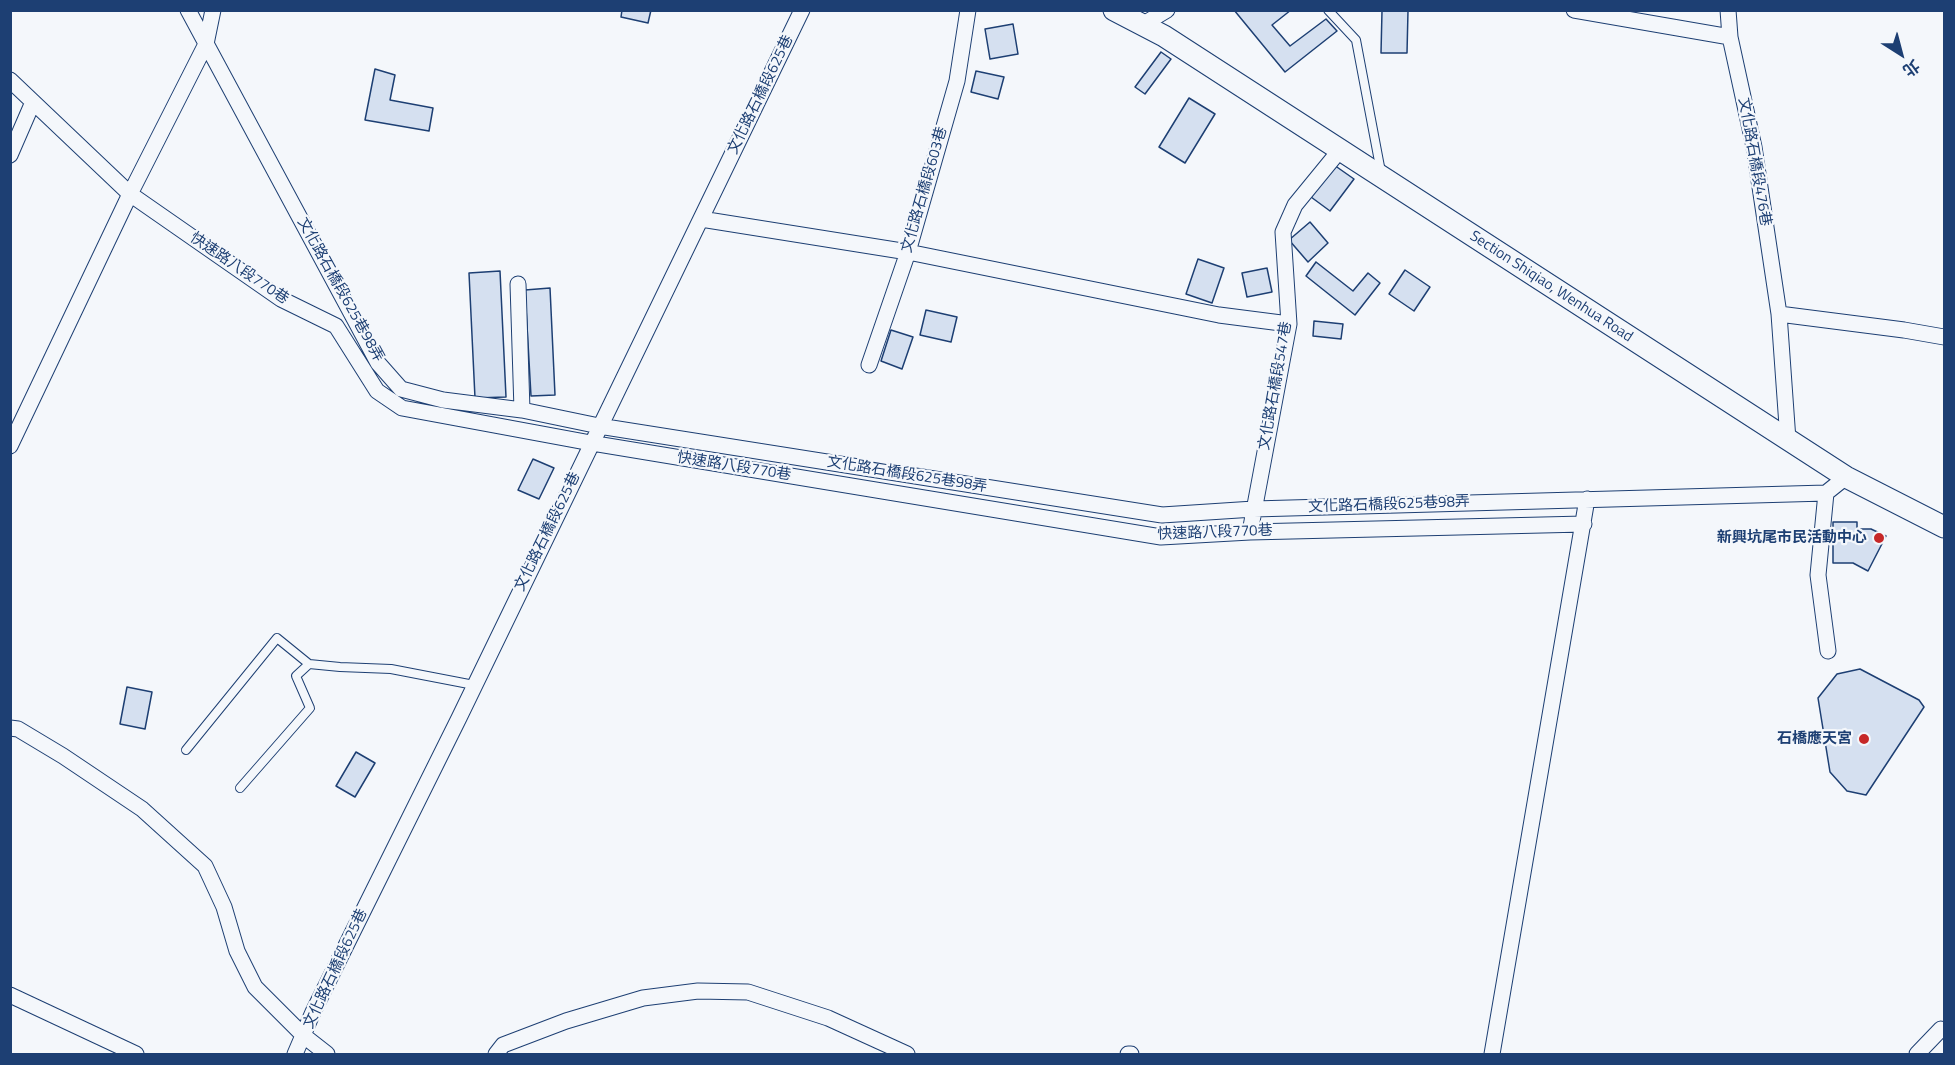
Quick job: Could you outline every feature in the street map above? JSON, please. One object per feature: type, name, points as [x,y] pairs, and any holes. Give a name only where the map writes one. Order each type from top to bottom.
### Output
[{"type":"main road","name":"Section Shiqiao, Wenhua Road","points":[[1114,10],[1164,36],[1846,477],[1944,527]]},
{"type":"main road","name":"Section Shiqiao, Wenhua Road","points":[[1141,16],[1164,36]]},
{"type":"street","name":"文化路石橋段625巷98弄","points":[[188,10],[378,363],[401,389],[443,400],[522,410],[599,426],[1162,515],[1254,509],[1826,493]]},
{"type":"street","points":[[10,446],[130,194],[206,44],[213,10]]},
{"type":"street","name":"文化路石橋段625巷","points":[[296,1054],[319,1002],[802,10]]},
{"type":"street","name":"文化路石橋段603巷","points":[[869,365],[908,252],[957,81],[968,10]]},
{"type":"street","points":[[1141,16],[1167,10]]},
{"type":"street","points":[[1574,10],[1730,37]]},
{"type":"street","name":"文化路石橋段476巷","points":[[1728,10],[1730,37],[1754,147],[1779,314],[1788,440]]},
{"type":"street","name":"快速路八段770巷","points":[[10,80],[130,194],[281,299],[336,326],[377,391],[402,408],[591,443],[1161,537],[1250,532],[1584,524]]},
{"type":"street","points":[[10,155],[33,102]]},
{"type":"street","name":"文化路石橋段547巷","points":[[1250,532],[1289,324],[1283,232],[1295,205],[1340,150]]},
{"type":"street","points":[[700,219],[908,252],[1219,315],[1289,324]]},
{"type":"street","points":[[518,284],[522,410]]},
{"type":"street","points":[[1779,314],[1944,337]]},
{"type":"street","points":[[1828,651],[1818,575],[1826,493],[1846,477]]},
{"type":"street","points":[[1492,1054],[1587,499]]},
{"type":"street","points":[[10,728],[18,729],[63,756],[142,809],[205,866],[224,907],[237,951],[255,987],[304,1036],[327,1054]]},
{"type":"street","points":[[496,1054],[503,1045],[566,1021],[644,998],[698,991],[748,992],[828,1018],[907,1054]]},
{"type":"street","points":[[10,995],[136,1054]]},
{"type":"street","points":[[1917,1054],[1941,1029],[1944,1030]]},
{"type":"lane","points":[[1328,10],[1356,40],[1382,177]]},
{"type":"lane","points":[[186,750],[277,638],[309,664],[391,669],[474,686]]},
{"type":"lane","points":[[240,788],[310,708],[296,676],[309,664]]},
{"type":"building","points":[[622,10],[651,10],[648,23],[621,17]]},
{"type":"building","points":[[1234,10],[1291,10],[1272,25],[1290,46],[1326,19],[1337,31],[1285,72]]},
{"type":"building","points":[[1382,11],[1408,11],[1407,53],[1381,53]]},
{"type":"building","points":[[1013,24],[1018,54],[990,59],[985,29]]},
{"type":"building","points":[[1161,52],[1171,59],[1145,94],[1135,87]]},
{"type":"building","points":[[375,69],[395,75],[390,100],[433,108],[429,131],[365,120]]},
{"type":"building","points":[[976,71],[1004,77],[998,99],[971,92]]},
{"type":"building","points":[[1189,98],[1215,114],[1185,163],[1159,147]]},
{"type":"building","points":[[1334,165],[1354,179],[1330,211],[1311,197]]},
{"type":"building","points":[[1310,222],[1328,243],[1308,262],[1289,240]]},
{"type":"building","points":[[1198,259],[1224,268],[1212,303],[1186,294]]},
{"type":"building","points":[[1316,262],[1353,291],[1368,273],[1380,283],[1355,315],[1306,276]]},
{"type":"building","points":[[1267,268],[1272,292],[1247,297],[1242,273]]},
{"type":"building","points":[[1405,270],[1430,287],[1414,311],[1389,294]]},
{"type":"building","points":[[500,271],[506,397],[475,398],[469,273]]},
{"type":"building","points":[[550,288],[555,395],[531,396],[525,290]]},
{"type":"building","points":[[926,310],[957,317],[951,342],[920,335]]},
{"type":"building","points":[[1314,321],[1343,324],[1341,339],[1313,336]]},
{"type":"building","points":[[891,330],[913,337],[902,369],[881,361]]},
{"type":"building","points":[[533,459],[554,468],[539,499],[518,490]]},
{"type":"building","points":[[1833,522],[1857,522],[1857,529],[1871,529],[1886,536],[1868,571],[1853,563],[1833,563]]},
{"type":"building","name":"石橋應天宮","points":[[1860,669],[1919,700],[1924,707],[1866,795],[1847,791],[1830,772],[1818,698],[1837,674]]},
{"type":"building","points":[[127,687],[152,692],[145,729],[120,724]]},
{"type":"building","points":[[356,752],[375,763],[355,797],[336,786]]},
{"type":"place","name":"新興坑尾市民活動中心","points":[[1879,538]]},
{"type":"place","name":"石橋應天宮","points":[[1864,739]]}]
